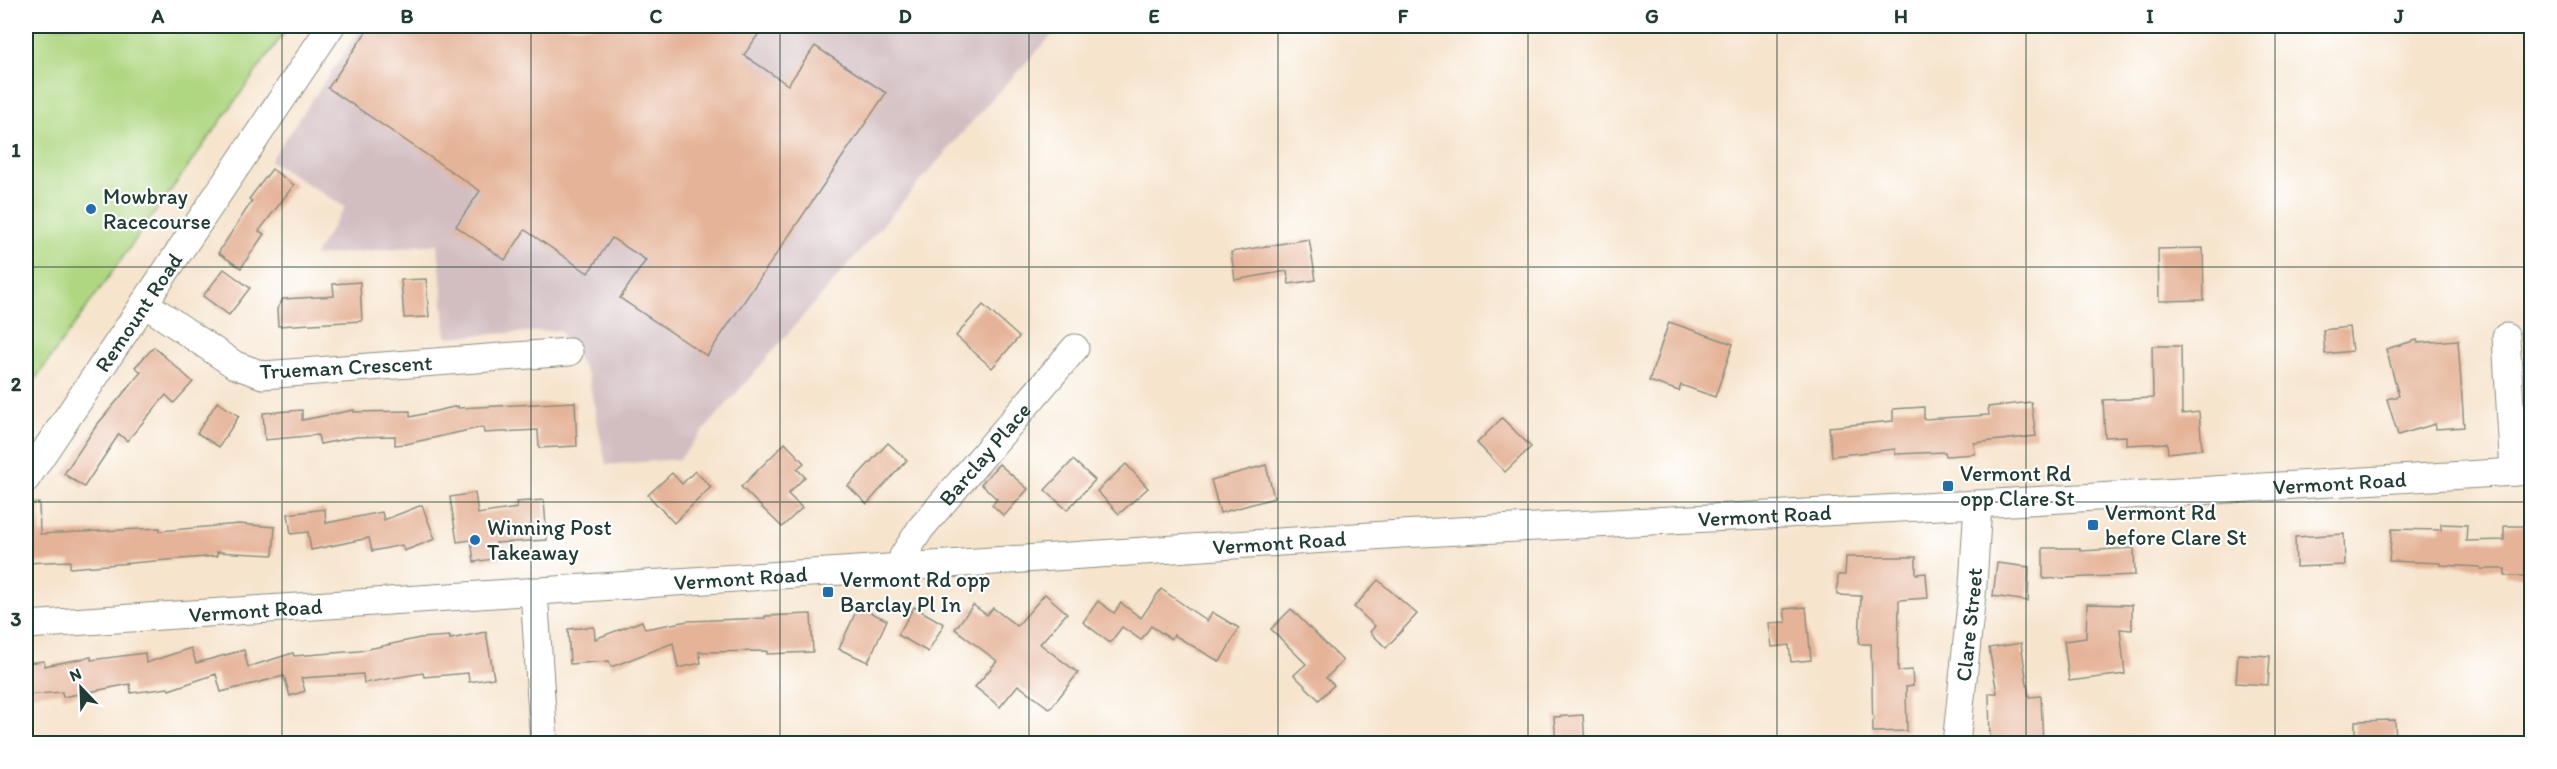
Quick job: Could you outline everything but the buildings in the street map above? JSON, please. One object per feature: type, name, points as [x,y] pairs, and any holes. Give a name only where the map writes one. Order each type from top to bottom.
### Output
[{"type":"street","name":"Remount Road","points":[[26,479],[332,26]]},
{"type":"street","name":"Trueman Crescent","points":[[144,303],[235,365],[263,375],[569,352]]},
{"type":"street","points":[[2506,338],[2523,472]]},
{"type":"street","name":"Barclay Place","points":[[902,566],[903,556],[921,528],[1075,348]]},
{"type":"street","name":"Vermont Road","points":[[26,625],[1401,534],[1978,504],[2523,472]]},
{"type":"street","name":"Clare Street","points":[[1956,744],[1973,585],[1978,504]]},
{"type":"street","points":[[534,591],[544,744]]},
{"type":"shaded area","points":[[363,26],[1061,26],[991,100],[679,459],[606,465],[588,375],[560,330],[446,337],[438,244],[314,256],[345,207],[270,161]]},
{"type":"green space","name":"Mowbray Racecourse","points":[[26,26],[289,26],[26,392]]},
{"type":"place","name":"Mowbray Racecourse","points":[[91,209]]},
{"type":"place","name":"Vermont Rd opp Clare St","points":[[1948,486]]},
{"type":"place","name":"Vermont Rd before Clare St","points":[[2093,525]]},
{"type":"place","name":"Winning Post Takeaway","points":[[475,540]]},
{"type":"place","name":"Vermont Rd opp Barclay Pl In","points":[[828,592]]}]
